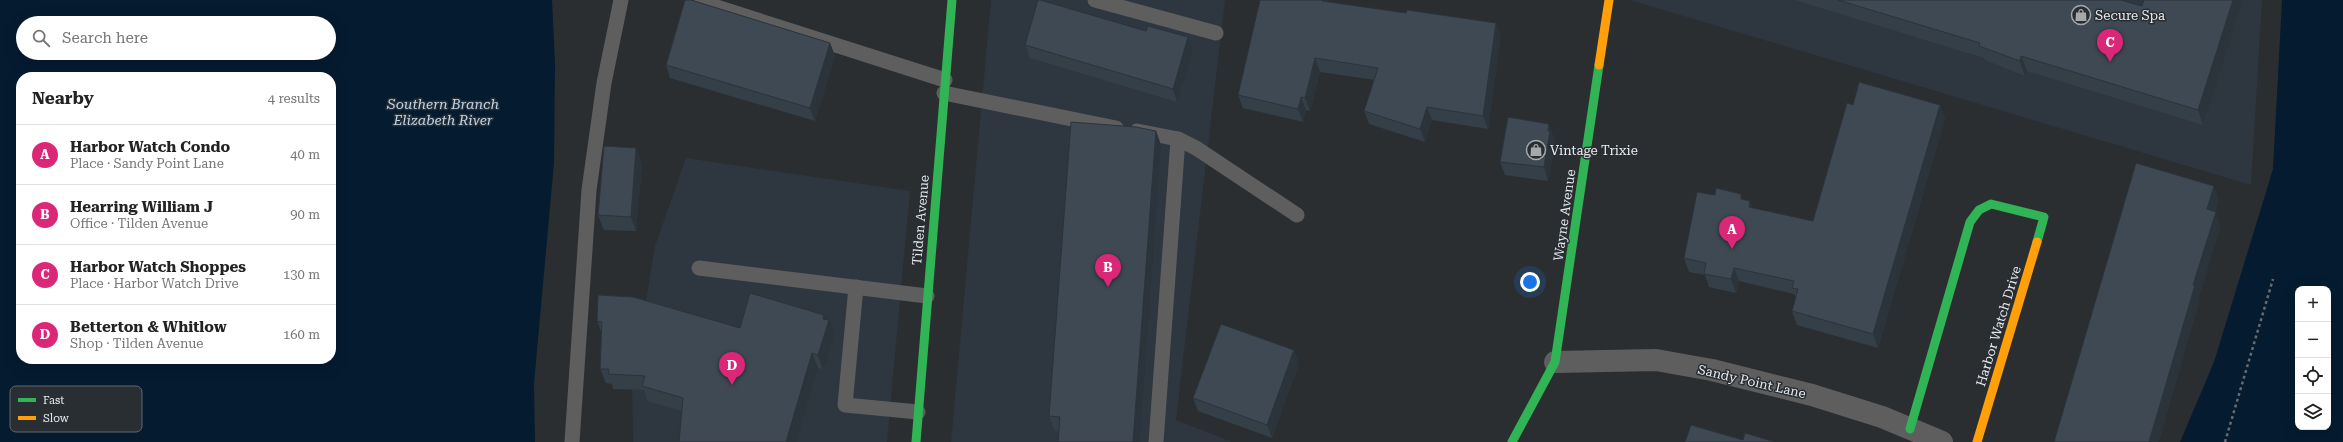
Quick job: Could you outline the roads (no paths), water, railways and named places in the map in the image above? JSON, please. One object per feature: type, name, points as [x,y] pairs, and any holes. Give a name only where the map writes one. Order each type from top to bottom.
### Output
[{"type":"street","name":"Tilden Avenue","points":[[916,442],[952,0]]},
{"type":"street","name":"Wayne Avenue","points":[[1512,442],[1555,362],[1609,0]]},
{"type":"street","name":"Harbor Watch Drive","points":[[1910,429],[1970,222],[1979,210],[1991,204],[2044,217],[1977,442]]},
{"type":"street","name":"Sandy Point Lane","points":[[1555,362],[1656,360],[1712,370],[1812,395],[1882,417],[1942,442]]},
{"type":"lane","points":[[572,442],[589,190],[604,83],[621,0]]},
{"type":"lane","points":[[1095,0],[1216,33]]},
{"type":"lane","points":[[701,2],[944,87],[1084,122],[1178,139],[1196,148],[1297,215]]},
{"type":"lane","points":[[1156,442],[1178,139]]},
{"type":"lane","points":[[700,268],[928,296]]},
{"type":"lane","points":[[856,287],[845,406],[918,412]]},
{"type":"water","name":"Southern Branch Elizabeth River","points":[[0,0],[552,0],[555,62],[554,163],[534,384],[535,442],[0,442]]},
{"type":"water","points":[[2282,0],[2343,0],[2343,442],[2180,442],[2214,362],[2273,169]]},
{"type":"place","name":"Secure Spa","points":[[2081,15]]},
{"type":"place","name":"Harbor Watch Shoppes","points":[[2110,62]]},
{"type":"place","name":"Vintage Trixie","points":[[1536,150]]},
{"type":"place","name":"Harbor Watch Condo","points":[[1732,249]]},
{"type":"place","name":"Hearring William J","points":[[1108,287]]},
{"type":"place","name":"Betterton & Whitlow","points":[[732,385]]}]
